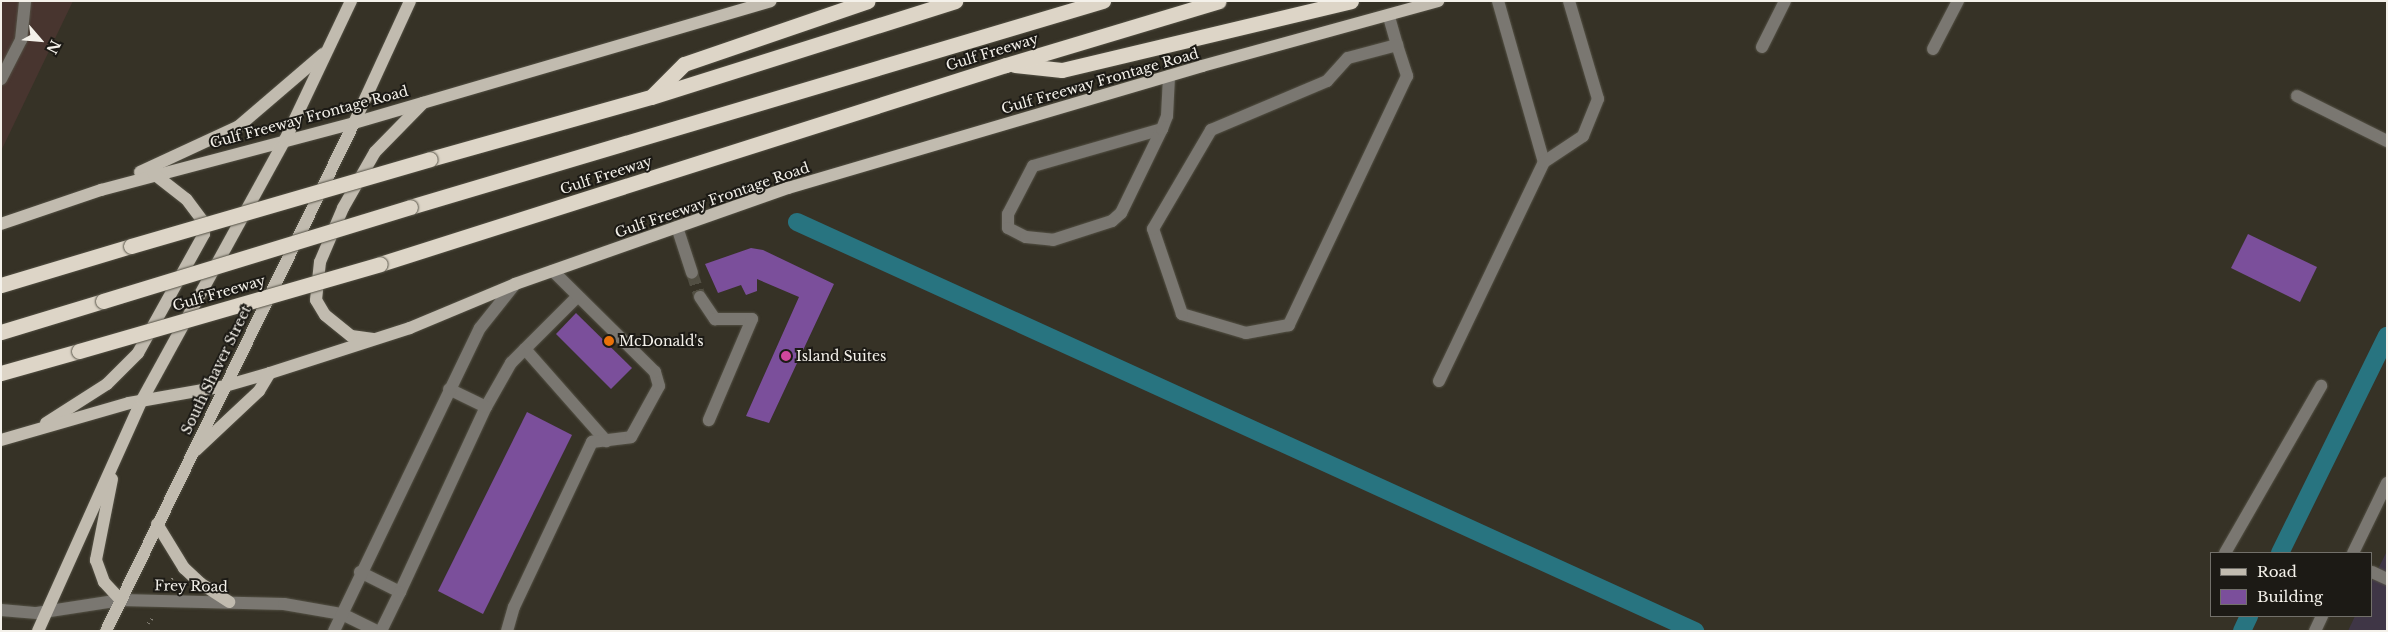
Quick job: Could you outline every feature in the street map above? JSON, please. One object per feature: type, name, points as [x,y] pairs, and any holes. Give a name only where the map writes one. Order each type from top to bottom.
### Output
[{"type":"highway","points":[[651,97],[684,64],[868,1]]},
{"type":"highway","points":[[1,285],[430,159],[651,97],[956,1]]},
{"type":"highway","name":"Gulf Freeway","points":[[1,332],[410,207],[1103,1]]},
{"type":"highway","name":"Gulf Freeway","points":[[1,374],[380,264],[1006,65],[1219,1]]},
{"type":"highway","points":[[1006,65],[1062,70],[1351,1]]},
{"type":"main road","points":[[38,631],[142,400],[285,140],[351,1]]},
{"type":"main road","name":"South Shaver Street","points":[[106,631],[354,123],[410,1]]},
{"type":"main road","name":"Gulf Freeway Frontage Road","points":[[1,224],[100,190],[154,174],[354,123],[770,1]]},
{"type":"main road","name":"Gulf Freeway Frontage Road","points":[[1,440],[142,400],[225,386],[270,373],[376,340],[515,284],[788,188],[1169,76],[1438,1]]},
{"type":"main road","points":[[100,190],[239,126],[327,51]]},
{"type":"main road","points":[[376,340],[351,336],[326,315],[316,300],[320,262],[343,208],[375,152],[424,101]]},
{"type":"main road","points":[[34,431],[107,384],[138,353],[204,234],[202,220],[186,199],[154,174]]},
{"type":"main road","points":[[191,455],[259,391],[270,373]]},
{"type":"main road","points":[[118,452],[96,560],[104,582],[121,600]]},
{"type":"main road","points":[[157,524],[184,568],[200,583],[229,602]]},
{"type":"street","points":[[1,79],[21,40],[25,1]]},
{"type":"street","points":[[1498,1],[1544,162]]},
{"type":"street","points":[[1439,381],[1544,162],[1583,136],[1598,99],[1569,1]]},
{"type":"street","points":[[1762,47],[1785,1]]},
{"type":"street","points":[[1933,49],[1958,1]]},
{"type":"street","points":[[1389,16],[1406,76],[1290,326],[1246,333],[1182,314],[1153,229],[1211,130],[1327,81],[1348,58],[1397,45]]},
{"type":"street","points":[[1162,129],[1033,166],[1008,214],[1008,228],[1026,237],[1053,240],[1112,221],[1121,213],[1162,129],[1167,116],[1169,76]]},
{"type":"street","points":[[2296,96],[2387,141]]},
{"type":"street","points":[[677,227],[692,273]]},
{"type":"street","points":[[507,631],[514,607],[592,442],[631,437],[659,386],[655,372],[577,297],[553,271]]},
{"type":"street","points":[[334,631],[360,572],[480,328],[515,284]]},
{"type":"street","points":[[700,296],[715,319],[752,319],[709,420]]},
{"type":"street","points":[[381,631],[486,408],[511,363],[577,297]]},
{"type":"street","points":[[526,349],[606,440]]},
{"type":"street","points":[[2226,552],[2321,386]]},
{"type":"street","points":[[449,389],[486,408]]},
{"type":"street","points":[[2353,552],[2387,483]]},
{"type":"street","points":[[360,572],[400,592]]},
{"type":"street","points":[[2373,572],[2387,579]]},
{"type":"street","name":"Frey Road","points":[[1,610],[46,612],[121,600],[284,604],[342,614],[377,631]]},
{"type":"street","points":[[2315,631],[2321,617]]},
{"type":"path","points":[[164,588],[176,573]]},
{"type":"path","points":[[148,623],[153,617]]},
{"type":"shaded area","points":[[1,1],[73,1],[1,151]]},
{"type":"shaded area","points":[[2387,551],[2387,631],[2348,631],[2355,617],[2373,617],[2373,579]]},
{"type":"building","points":[[2248,234],[2317,267],[2300,302],[2231,268]]},
{"type":"building","name":"Island Suites","points":[[751,248],[763,250],[834,284],[769,423],[746,416],[799,297],[757,279],[757,291],[746,295],[741,285],[718,293],[705,264]]},
{"type":"building","points":[[576,313],[632,368],[611,389],[556,334]]},
{"type":"building","points":[[527,412],[572,435],[483,614],[438,591]]},
{"type":"waterway","points":[[797,222],[1695,631]]},
{"type":"waterway","points":[[2280,552],[2387,336]]},
{"type":"waterway","points":[[2242,631],[2249,617]]},
{"type":"tunnel","points":[[692,273],[700,297]]},
{"type":"place","name":"McDonald's","points":[[609,341]]},
{"type":"place","name":"Island Suites","points":[[786,356]]}]
